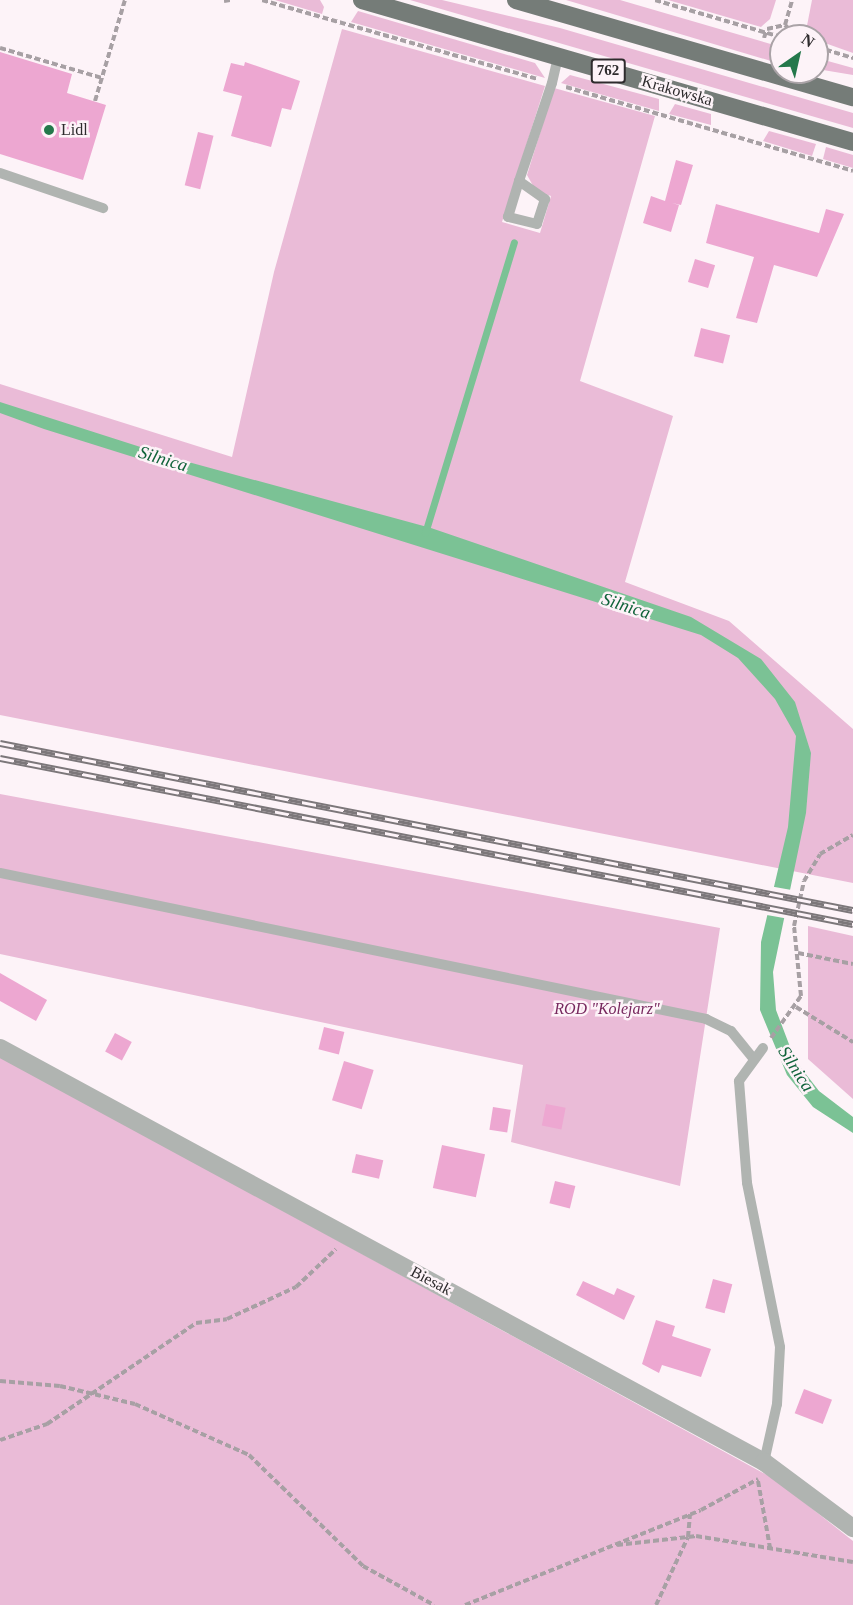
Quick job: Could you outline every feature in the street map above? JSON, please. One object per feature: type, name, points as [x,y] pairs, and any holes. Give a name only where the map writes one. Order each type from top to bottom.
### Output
[{"type":"main road","name":"Krakowska","points":[[362,0],[853,142]]},
{"type":"main road","points":[[516,0],[853,97]]},
{"type":"street","name":"Biesak","points":[[0,1048],[764,1462],[853,1528]]},
{"type":"lane","points":[[519,181],[558,57]]},
{"type":"lane","points":[[0,173],[103,208]]},
{"type":"lane","points":[[0,873],[706,1020],[731,1031],[754,1059]]},
{"type":"lane","points":[[763,1048],[739,1081],[741,1142],[780,1347],[777,1404],[764,1462]]},
{"type":"path","points":[[94,101],[125,0]]},
{"type":"path","points":[[224,1],[230,0]]},
{"type":"path","points":[[655,0],[769,33]]},
{"type":"path","points":[[785,24],[792,0]]},
{"type":"path","points":[[764,38],[766,32]]},
{"type":"path","points":[[0,48],[102,78]]},
{"type":"path","points":[[829,51],[853,58]]},
{"type":"path","points":[[763,1048],[791,1016],[801,996],[794,926],[804,881],[820,854],[853,835]]},
{"type":"path","points":[[798,953],[853,964]]},
{"type":"path","points":[[796,1007],[853,1042]]},
{"type":"path","points":[[0,1440],[47,1424],[87,1393],[196,1323],[227,1319],[296,1287],[350,1237]]},
{"type":"path","points":[[0,1381],[87,1393],[135,1404],[249,1455],[363,1566],[434,1605]]},
{"type":"path","points":[[764,1462],[758,1480],[770,1548]]},
{"type":"path","points":[[465,1605],[690,1514],[758,1480]]},
{"type":"path","points":[[656,1605],[688,1537],[690,1514]]},
{"type":"path","points":[[611,1546],[688,1537],[853,1562]]},
{"type":"green space","points":[[275,0],[320,0],[324,7],[322,14]]},
{"type":"green space","points":[[410,0],[442,0],[560,28],[853,113],[853,128]]},
{"type":"green space","points":[[566,0],[620,0],[769,43],[769,60]]},
{"type":"green space","points":[[668,0],[776,0],[770,19],[761,27]]},
{"type":"green space","points":[[812,0],[853,0],[853,53],[829,44],[829,24],[807,24]]},
{"type":"green space","points":[[358,11],[535,63],[545,78],[351,22]]},
{"type":"green space","points":[[342,29],[545,86],[502,222],[540,233],[551,196],[536,191],[527,175],[554,88],[655,116],[580,381],[673,416],[625,582],[729,621],[853,729],[853,883],[0,715],[0,384],[232,457],[274,272]]},
{"type":"green space","points":[[829,61],[853,68],[853,75],[829,71]]},
{"type":"green space","points":[[570,75],[659,99],[659,111],[561,83]]},
{"type":"green space","points":[[675,104],[711,114],[711,125],[669,114]]},
{"type":"green space","points":[[769,131],[816,144],[812,156],[763,141]]},
{"type":"green space","points":[[826,147],[853,155],[853,168],[823,159]]},
{"type":"green space","name":"ROD \"Kolejarz\"","points":[[0,794],[720,928],[680,1186],[511,1142],[523,1065],[0,954]]},
{"type":"green space","points":[[808,926],[853,936],[853,1099],[808,1059]]},
{"type":"green space","points":[[0,1056],[776,1480],[853,1541],[853,1605],[0,1605]]},
{"type":"water","name":"Silnica","points":[[0,402],[181,460],[431,528],[691,617],[761,659],[795,702],[811,753],[806,813],[773,972],[776,1010],[795,1060],[819,1091],[853,1117],[853,1133],[813,1107],[787,1075],[760,1010],[761,942],[788,827],[796,736],[775,699],[738,658],[701,635],[44,429],[0,413]]},
{"type":"pier","points":[[769,886],[792,890],[787,919],[764,915]]},
{"type":"building","name":"Lidl","points":[[0,52],[72,74],[67,93],[106,105],[83,180],[0,154]]},
{"type":"building","points":[[245,62],[300,81],[291,110],[282,108],[271,147],[231,136],[242,96],[223,91],[231,63],[244,66]]},
{"type":"building","points":[[198,132],[214,136],[200,189],[185,185]]},
{"type":"building","points":[[676,160],[693,165],[681,205],[672,203],[679,205],[671,232],[643,223],[651,196],[665,201]]},
{"type":"building","points":[[716,204],[819,233],[826,209],[844,214],[817,277],[774,265],[757,323],[736,318],[754,257],[706,243]]},
{"type":"building","points":[[695,259],[715,265],[708,288],[688,282]]},
{"type":"building","points":[[701,328],[730,335],[723,363],[694,356]]},
{"type":"building","points":[[0,973],[47,1000],[36,1021],[0,1001]]},
{"type":"building","points":[[324,1027],[344,1032],[339,1054],[318,1049]]},
{"type":"building","points":[[115,1033],[132,1042],[122,1060],[105,1052]]},
{"type":"building","points":[[344,1061],[374,1070],[362,1109],[332,1100]]},
{"type":"building","points":[[546,1104],[566,1108],[561,1129],[542,1126]]},
{"type":"building","points":[[493,1107],[511,1110],[507,1133],[489,1130]]},
{"type":"building","points":[[442,1145],[485,1154],[476,1197],[433,1188]]},
{"type":"building","points":[[356,1154],[383,1160],[379,1179],[352,1173]]},
{"type":"building","points":[[555,1181],[575,1186],[570,1208],[549,1203]]},
{"type":"building","points":[[713,1279],[732,1284],[725,1313],[705,1308]]},
{"type":"building","points":[[583,1281],[614,1295],[617,1288],[635,1296],[624,1320],[576,1295]]},
{"type":"building","points":[[656,1320],[675,1326],[672,1336],[711,1349],[701,1377],[662,1365],[659,1373],[642,1364]]},
{"type":"building","points":[[804,1389],[832,1400],[823,1424],[795,1413]]},
{"type":"waterway","points":[[425,533],[514,242]]},
{"type":"railway","points":[[0,743],[853,910]]},
{"type":"railway","points":[[0,758],[853,924]]},
{"type":"place","name":"Lidl","points":[[49,130]]}]
